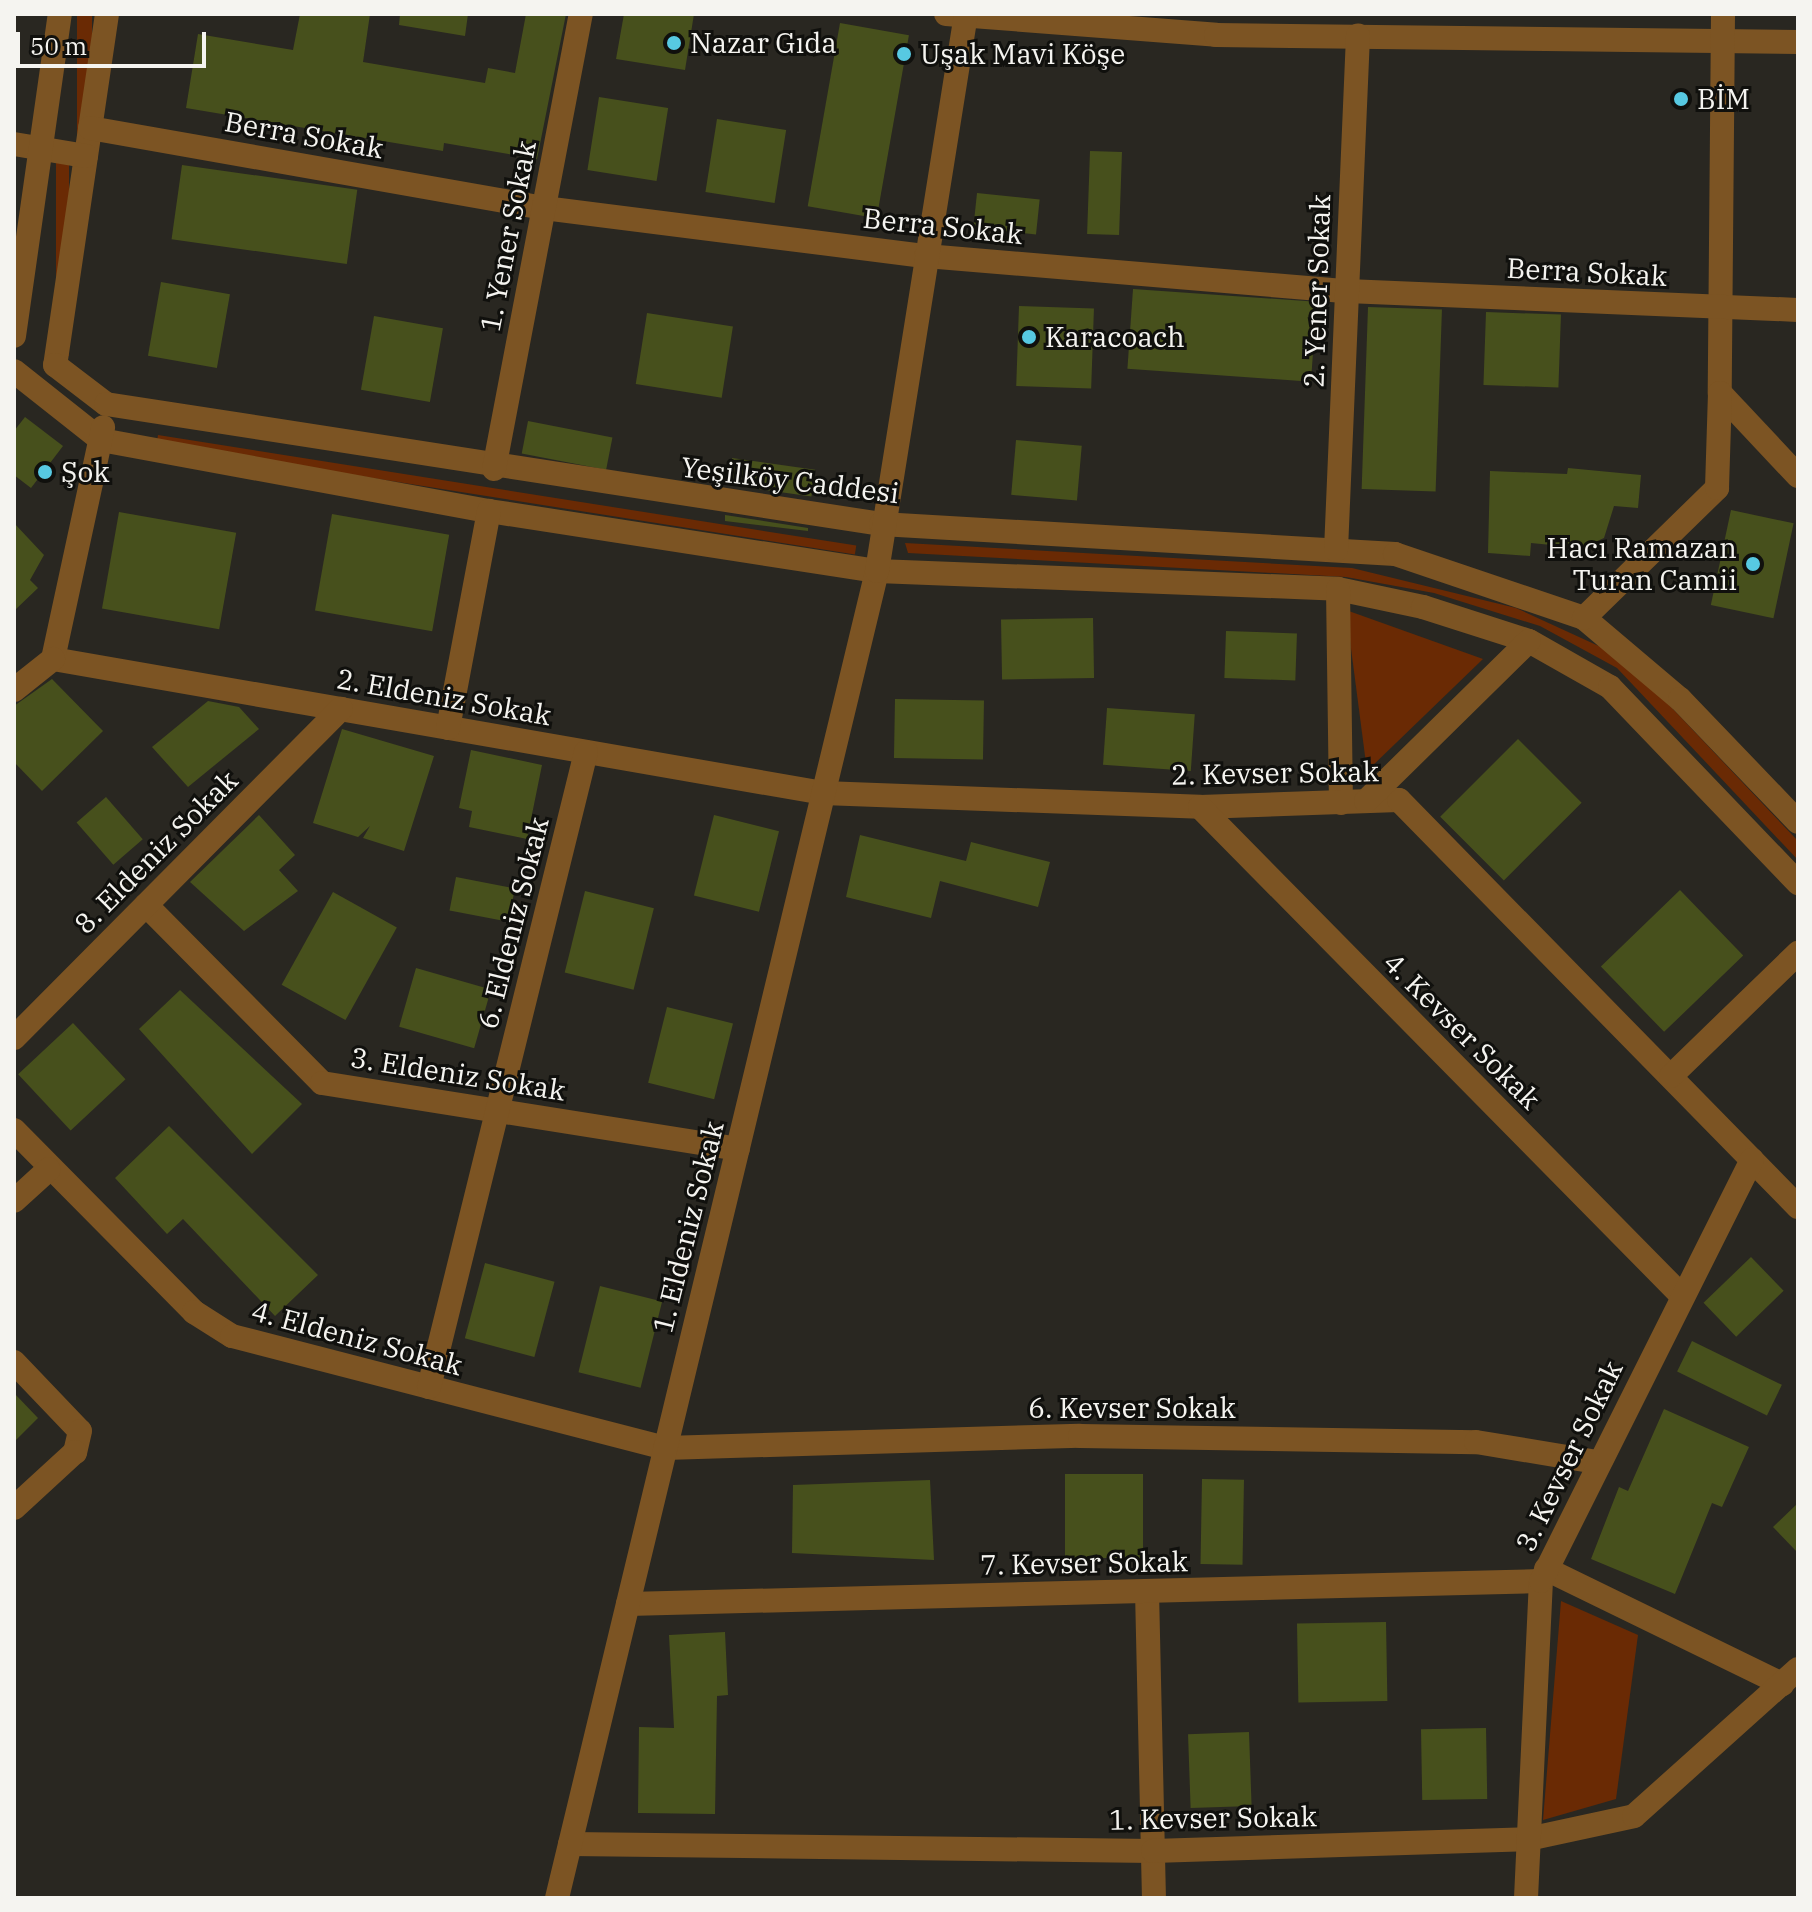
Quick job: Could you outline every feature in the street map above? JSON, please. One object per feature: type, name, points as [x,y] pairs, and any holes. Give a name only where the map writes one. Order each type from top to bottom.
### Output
[{"type":"street","points":[[14,336],[60,14]]},
{"type":"street","points":[[14,369],[55,365],[107,14]]},
{"type":"street","name":"1. Yener Sokak","points":[[494,469],[581,14]]},
{"type":"street","points":[[959,15],[1217,25],[1358,35],[1462,25],[1721,26],[1798,42]]},
{"type":"street","name":"1. Eldeniz Sokak","points":[[557,1898],[877,571],[881,524],[926,256],[959,15]]},
{"type":"street","points":[[1584,618],[1717,488],[1722,308],[1721,26]]},
{"type":"street","name":"2. Yener Sokak","points":[[1336,550],[1358,35]]},
{"type":"street","name":"Berra Sokak","points":[[90,128],[544,208],[926,256],[1347,291],[1798,310]]},
{"type":"street","points":[[14,144],[86,156]]},
{"type":"street","name":"Yeşilköy Caddesi","points":[[55,365],[106,404],[494,469],[881,524],[1395,554],[1584,618],[1680,699],[1798,822]]},
{"type":"street","points":[[14,369],[101,440],[489,511],[877,571],[1338,589],[1529,641],[1610,687],[1798,883]]},
{"type":"street","points":[[1720,393],[1798,476]]},
{"type":"street","points":[[14,690],[53,659],[101,440],[106,404]]},
{"type":"street","points":[[448,728],[489,511]]},
{"type":"street","points":[[1338,589],[1341,803]]},
{"type":"street","points":[[1366,801],[1529,641]]},
{"type":"street","name":"2. Eldeniz Sokak","points":[[53,659],[823,793]]},
{"type":"street","name":"8. Eldeniz Sokak","points":[[14,1038],[341,709]]},
{"type":"street","name":"6. Eldeniz Sokak","points":[[429,1387],[586,752]]},
{"type":"street","name":"2. Kevser Sokak","points":[[823,793],[1200,807],[1399,800],[1798,1207]]},
{"type":"street","name":"4. Kevser Sokak","points":[[1200,807],[1682,1296]]},
{"type":"street","name":"3. Eldeniz Sokak","points":[[146,905],[322,1083],[738,1149]]},
{"type":"street","points":[[1671,1076],[1798,953]]},
{"type":"street","name":"4. Eldeniz Sokak","points":[[14,1130],[49,1169],[194,1312],[232,1336],[665,1448]]},
{"type":"street","name":"3. Kevser Sokak","points":[[1526,1898],[1544,1575],[1597,1462],[1752,1160]]},
{"type":"street","points":[[14,1201],[49,1169]]},
{"type":"street","points":[[14,1362],[80,1431],[75,1452],[14,1508]]},
{"type":"street","name":"6. Kevser Sokak","points":[[665,1448],[1112,1436],[1476,1442],[1597,1462]]},
{"type":"street","points":[[1544,1575],[1790,1677]]},
{"type":"street","name":"7. Kevser Sokak","points":[[628,1604],[1147,1591],[1544,1575]]},
{"type":"street","points":[[1147,1591],[1154,1898]]},
{"type":"street","name":"1. Kevser Sokak","points":[[570,1844],[1153,1851],[1528,1839],[1634,1816],[1790,1677]]},
{"type":"shaded area","points":[[77,14],[92,14],[92,139],[77,139]]},
{"type":"shaded area","points":[[56,163],[69,163],[69,356],[56,356]]},
{"type":"shaded area","points":[[158,435],[856,546],[855,554],[157,444]]},
{"type":"shaded area","points":[[905,543],[1352,568],[1516,608],[1603,648],[1654,689],[1798,841],[1798,860],[1617,668],[1540,626],[1434,593],[1346,577],[908,553]]},
{"type":"shaded area","points":[[1346,610],[1483,659],[1367,771]]},
{"type":"shaded area","points":[[1561,1601],[1638,1635],[1616,1799],[1543,1820]]},
{"type":"building","points":[[300,14],[370,14],[363,62],[485,83],[488,68],[515,73],[526,14],[566,14],[537,159],[444,143],[443,151],[186,108],[198,34],[293,50]]},
{"type":"building","points":[[400,14],[468,14],[465,36],[399,25]]},
{"type":"building","points":[[624,14],[694,14],[685,70],[616,59]]},
{"type":"building","points":[[840,23],[909,35],[877,218],[808,206]]},
{"type":"building","points":[[599,97],[668,108],[657,181],[587,170]]},
{"type":"building","points":[[717,119],[786,130],[775,203],[705,192]]},
{"type":"building","points":[[1090,151],[1122,152],[1119,235],[1087,234]]},
{"type":"building","points":[[182,165],[357,190],[347,264],[172,239]]},
{"type":"building","points":[[977,193],[1040,200],[1036,234],[973,228]]},
{"type":"building","points":[[161,282],[230,294],[217,368],[148,356]]},
{"type":"building","points":[[1133,289],[1317,302],[1311,382],[1127,369]]},
{"type":"building","points":[[1019,306],[1094,309],[1091,389],[1016,386]]},
{"type":"building","points":[[1368,307],[1442,310],[1436,491],[1362,489]]},
{"type":"building","points":[[1486,312],[1561,315],[1558,388],[1483,385]]},
{"type":"building","points":[[647,313],[733,327],[722,398],[636,384]]},
{"type":"building","points":[[374,316],[443,328],[430,402],[361,390]]},
{"type":"building","points":[[25,417],[63,446],[31,488],[14,475],[14,431]]},
{"type":"building","points":[[528,421],[612,437],[606,470],[522,453]]},
{"type":"building","points":[[1016,440],[1082,446],[1077,501],[1011,495]]},
{"type":"building","points":[[732,458],[815,470],[811,496],[728,485]]},
{"type":"building","points":[[1568,468],[1641,475],[1638,508],[1614,506],[1604,538],[1582,548],[1531,543],[1530,556],[1488,553],[1490,471],[1567,474]]},
{"type":"building","name":"Hacı Ramazan Turan Camii","points":[[1731,510],[1794,523],[1773,618],[1711,605]]},
{"type":"building","points":[[119,512],[236,533],[219,629],[102,609]]},
{"type":"building","points":[[332,514],[449,535],[432,631],[315,611]]},
{"type":"building","points":[[725,515],[808,528],[808,531],[725,521]]},
{"type":"building","points":[[14,523],[44,555],[30,580],[38,588],[14,611]]},
{"type":"building","points":[[1093,618],[1094,678],[1002,680],[1001,620]]},
{"type":"building","points":[[1226,631],[1297,633],[1295,680],[1224,678]]},
{"type":"building","points":[[52,679],[103,731],[42,791],[14,762],[14,706]]},
{"type":"building","points":[[895,699],[984,701],[983,760],[894,758]]},
{"type":"building","points":[[208,701],[239,707],[259,729],[188,787],[152,747]]},
{"type":"building","points":[[1107,708],[1195,714],[1191,771],[1103,765]]},
{"type":"building","points":[[342,729],[434,756],[404,851],[363,838],[370,826],[358,837],[313,823]]},
{"type":"building","points":[[1518,739],[1582,803],[1504,880],[1440,817]]},
{"type":"building","points":[[471,750],[542,765],[527,839],[469,827],[472,811],[459,808]]},
{"type":"building","points":[[106,797],[143,839],[113,865],[77,823]]},
{"type":"building","points":[[259,815],[295,855],[279,870],[298,891],[244,931],[190,882]]},
{"type":"building","points":[[714,815],[779,831],[759,912],[694,896]]},
{"type":"building","points":[[860,835],[966,861],[971,842],[1050,862],[1038,907],[940,881],[931,918],[846,897]]},
{"type":"building","points":[[456,877],[515,888],[508,922],[450,910]]},
{"type":"building","points":[[1680,890],[1743,955],[1664,1032],[1601,966]]},
{"type":"building","points":[[585,891],[654,908],[634,990],[565,973]]},
{"type":"building","points":[[333,892],[397,927],[345,1020],[282,985]]},
{"type":"building","points":[[416,968],[491,989],[474,1048],[399,1027]]},
{"type":"building","points":[[180,990],[302,1104],[252,1154],[139,1029]]},
{"type":"building","points":[[667,1007],[733,1023],[714,1099],[648,1083]]},
{"type":"building","points":[[73,1023],[126,1079],[71,1130],[18,1074]]},
{"type":"building","points":[[169,1126],[318,1275],[275,1316],[183,1219],[167,1234],[115,1178]]},
{"type":"building","points":[[1751,1257],[1784,1291],[1736,1337],[1704,1303]]},
{"type":"building","points":[[485,1263],[555,1282],[534,1357],[465,1338]]},
{"type":"building","points":[[600,1286],[662,1301],[641,1388],[578,1372]]},
{"type":"building","points":[[1692,1341],[1782,1385],[1767,1415],[1677,1372]]},
{"type":"building","points":[[14,1393],[38,1418],[14,1442]]},
{"type":"building","points":[[1664,1409],[1749,1447],[1722,1507],[1712,1503],[1675,1594],[1591,1559],[1619,1487],[1628,1491]]},
{"type":"building","points":[[1065,1474],[1143,1474],[1143,1558],[1065,1558]]},
{"type":"building","points":[[1202,1479],[1244,1480],[1243,1565],[1201,1564]]},
{"type":"building","points":[[930,1480],[934,1560],[792,1553],[793,1485]]},
{"type":"building","points":[[1798,1503],[1798,1553],[1773,1527]]},
{"type":"building","points":[[1386,1622],[1387,1701],[1298,1703],[1297,1624]]},
{"type":"building","points":[[725,1632],[728,1695],[717,1696],[715,1814],[638,1813],[639,1727],[674,1728],[669,1635]]},
{"type":"building","points":[[1486,1728],[1487,1799],[1422,1800],[1421,1729]]},
{"type":"building","points":[[1249,1732],[1252,1806],[1191,1808],[1188,1734]]},
{"type":"place","name":"Nazar Gıda","points":[[674,43]]},
{"type":"place","name":"Uşak Mavi Köşe","points":[[904,54]]},
{"type":"place","name":"BİM","points":[[1681,99]]},
{"type":"place","name":"Karacoach","points":[[1029,337]]},
{"type":"place","name":"Şok","points":[[45,472]]},
{"type":"place","name":"Hacı Ramazan Turan Camii","points":[[1753,564]]}]
